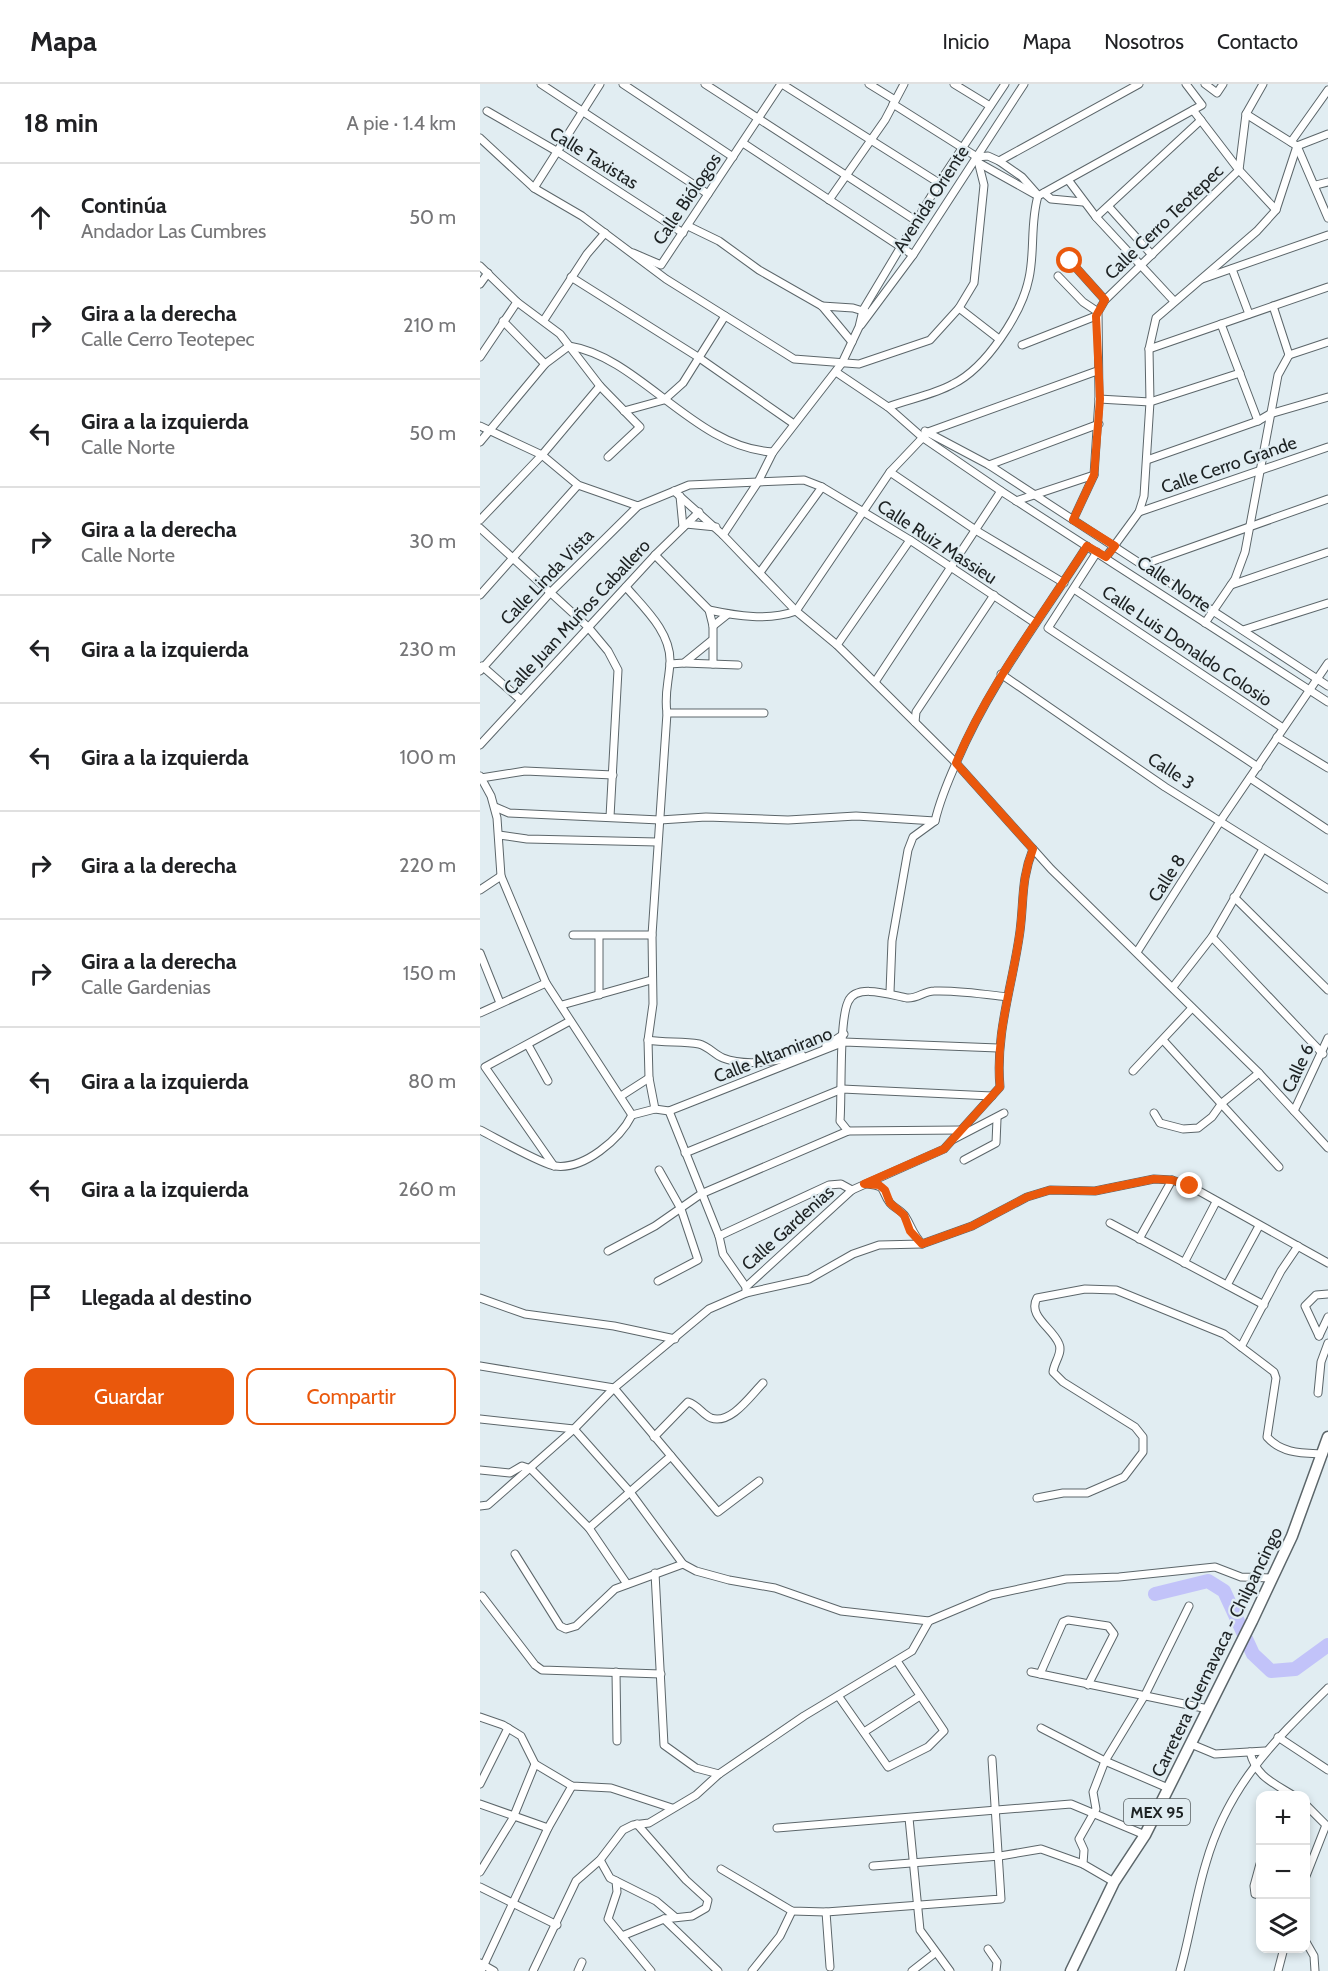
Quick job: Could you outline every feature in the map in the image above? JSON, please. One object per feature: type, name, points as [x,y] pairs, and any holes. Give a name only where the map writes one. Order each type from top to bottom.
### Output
[{"type":"main road","name":"Carretera Cuernavaca - Chilpancingo","points":[[1071,1971],[1114,1882],[1145,1835],[1293,1536],[1328,1437]]},
{"type":"street","points":[[541,84],[708,194]]},
{"type":"street","points":[[534,188],[600,84]]},
{"type":"street","points":[[622,84],[733,157]]},
{"type":"street","points":[[705,84],[918,222]]},
{"type":"street","points":[[781,84],[939,183]]},
{"type":"street","name":"Calle Biólogos","points":[[480,138],[534,188],[605,233],[628,252],[661,264],[781,84]]},
{"type":"street","points":[[868,84],[978,160],[1041,195],[1051,199],[1083,202]]},
{"type":"street","points":[[829,200],[870,140],[904,84]]},
{"type":"street","points":[[954,84],[990,106]]},
{"type":"street","name":"Avenida Oriente","points":[[723,535],[758,482],[773,452],[842,363],[859,327],[863,310],[918,222],[939,183],[1005,84]]},
{"type":"street","name":"Avenida Oriente","points":[[859,327],[871,315],[978,160],[1024,84]]},
{"type":"street","points":[[999,161],[1138,84]]},
{"type":"street","points":[[888,407],[954,384],[977,365],[1012,321],[1025,293],[1030,276],[1032,236],[1041,195],[1202,105],[1186,84]]},
{"type":"street","points":[[1205,84],[1217,93],[1223,84]]},
{"type":"street","name":"Calle Cerro Teotepec","points":[[1097,314],[1105,300],[1239,170],[1246,114],[1263,84]]},
{"type":"street","points":[[1106,557],[1139,512],[1144,495],[1150,402],[1149,349],[1156,318],[1173,300],[1257,231],[1276,210],[1294,144],[1328,90]]},
{"type":"street","points":[[1193,110],[1239,170],[1276,210]]},
{"type":"street","name":"Calle Taxistas","points":[[488,111],[686,229],[718,241],[759,270],[822,306]]},
{"type":"street","points":[[1246,114],[1294,144],[1316,185],[1328,218]]},
{"type":"street","points":[[1096,218],[1202,120]]},
{"type":"street","points":[[1294,144],[1328,134]]},
{"type":"street","points":[[743,143],[913,255]]},
{"type":"street","points":[[978,160],[988,156],[999,161],[1022,177],[1041,195]]},
{"type":"street","points":[[628,252],[794,359],[859,364],[930,340],[959,308],[974,283],[984,186],[978,160]]},
{"type":"street","points":[[1069,181],[1096,218],[1173,300]]},
{"type":"street","points":[[1316,185],[1328,182]]},
{"type":"street","points":[[1109,207],[1152,255]]},
{"type":"street","points":[[544,320],[571,277],[605,233]]},
{"type":"street","points":[[1197,281],[1328,235]]},
{"type":"street","points":[[1070,261],[1105,300]]},
{"type":"street","points":[[480,266],[517,302],[560,334],[600,386],[640,427],[608,457]]},
{"type":"street","points":[[1232,269],[1249,314]]},
{"type":"street","points":[[480,284],[488,273]]},
{"type":"street","points":[[1058,276],[1083,303],[1097,314]]},
{"type":"street","points":[[571,277],[698,357],[794,424]]},
{"type":"street","points":[[1149,349],[1328,287]]},
{"type":"street","points":[[480,357],[517,302]]},
{"type":"street","points":[[822,306],[863,310],[871,315]]},
{"type":"street","points":[[822,306],[852,342]]},
{"type":"street","points":[[1273,306],[1289,355]]},
{"type":"street","points":[[959,308],[999,339]]},
{"type":"street","points":[[1022,345],[1097,314]]},
{"type":"street","points":[[1073,520],[1094,475],[1100,399],[1097,370],[1097,314]]},
{"type":"street","points":[[624,411],[664,400],[683,383],[725,316]]},
{"type":"street","points":[[503,321],[545,364]]},
{"type":"street","points":[[1221,324],[1258,421]]},
{"type":"street","points":[[1205,623],[1230,585],[1245,552],[1278,375],[1289,355],[1328,342]]},
{"type":"street","points":[[480,442],[545,364],[569,346],[585,349],[623,370],[664,400],[734,444],[752,451],[773,452]]},
{"type":"street","points":[[655,555],[709,610],[762,617],[784,615],[796,611],[890,472],[925,434],[1097,370]]},
{"type":"street","name":"Calle Norte","points":[[836,372],[888,407],[914,429],[988,465],[1328,686]]},
{"type":"street","points":[[1100,399],[1150,402],[1240,373]]},
{"type":"street","points":[[480,520],[539,458],[600,386]]},
{"type":"street","points":[[1147,460],[1258,421],[1270,414],[1328,397]]},
{"type":"street","points":[[988,465],[1099,424]]},
{"type":"street","points":[[480,426],[539,458],[552,461],[578,485],[638,506]]},
{"type":"street","name":"Calle Norte","points":[[925,434],[1016,501],[1328,702]]},
{"type":"street","name":"Calle Cerro Grande","points":[[1139,512],[1328,447]]},
{"type":"street","points":[[890,472],[977,531],[1064,583]]},
{"type":"street","points":[[1016,501],[1094,475]]},
{"type":"street","name":"Calle Ruiz Massieu","points":[[638,506],[677,493],[689,485],[804,480],[822,487],[910,540],[1035,622]]},
{"type":"street","points":[[480,595],[578,485]]},
{"type":"street","points":[[760,572],[822,487]]},
{"type":"street","points":[[875,682],[977,531],[1001,491]]},
{"type":"street","points":[[677,493],[716,527],[796,611],[837,645],[956,763],[1033,849],[1259,1073],[1328,1148]]},
{"type":"street","points":[[677,493],[684,525],[716,527]]},
{"type":"street","points":[[1142,565],[1250,529],[1328,499]]},
{"type":"street","name":"Calle Linda Vista","points":[[481,667],[550,593],[638,506]]},
{"type":"street","name":"Calle Juan Muños Caballero","points":[[480,745],[655,555],[699,512]]},
{"type":"street","points":[[480,528],[588,627],[608,651],[618,670],[610,817]]},
{"type":"street","points":[[837,645],[910,540]]},
{"type":"street","points":[[890,992],[892,941],[908,850],[913,837],[935,821],[940,801],[972,724],[1001,674],[1087,546]]},
{"type":"street","points":[[1097,552],[1048,628],[1258,767]]},
{"type":"street","points":[[1230,585],[1328,552]]},
{"type":"street","points":[[626,587],[665,637],[670,664],[664,693],[667,713],[652,935],[653,1004],[648,1040],[649,1078],[655,1109]]},
{"type":"street","name":"Calle Luis Donaldo Colosio","points":[[1074,589],[1283,728]]},
{"type":"street","points":[[915,723],[916,712],[994,596]]},
{"type":"street","points":[[1242,630],[1328,603]]},
{"type":"street","points":[[709,610],[712,626],[713,664]]},
{"type":"street","points":[[712,626],[728,614]]},
{"type":"street","points":[[684,663],[711,641]]},
{"type":"street","name":"Calle 8","points":[[1137,952],[1221,820],[1328,663]]},
{"type":"street","points":[[670,664],[738,665]]},
{"type":"street","points":[[481,667],[521,700]]},
{"type":"street","name":"Calle 3","points":[[1001,674],[1165,787],[1328,889]]},
{"type":"street","points":[[667,713],[764,713]]},
{"type":"street","points":[[1277,737],[1328,768]]},
{"type":"street","points":[[613,775],[525,771],[481,777],[495,807],[501,876],[546,983],[632,1115]]},
{"type":"street","points":[[1250,778],[1328,830]]},
{"type":"street","points":[[495,807],[509,813],[660,820],[706,817],[788,820],[856,816],[935,821]]},
{"type":"street","points":[[499,835],[527,839],[657,842]]},
{"type":"street","points":[[998,1048],[1020,932],[1024,871],[1033,849]]},
{"type":"street","points":[[1173,987],[1212,937],[1263,849]]},
{"type":"street","points":[[480,890],[501,876]]},
{"type":"street","points":[[1234,897],[1328,990]]},
{"type":"street","points":[[573,935],[652,935]]},
{"type":"street","points":[[599,936],[599,995]]},
{"type":"street","points":[[1212,937],[1323,1054]]},
{"type":"street","points":[[480,953],[500,1003]]},
{"type":"street","points":[[562,1005],[651,980]]},
{"type":"street","points":[[480,1013],[546,983]]},
{"type":"street","points":[[848,1131],[840,1121],[844,1034],[847,1002],[851,997],[867,992],[890,992],[909,998],[931,991],[1007,997]]},
{"type":"street","points":[[1133,1071],[1192,1008]]},
{"type":"street","points":[[554,1166],[484,1067],[570,1021]]},
{"type":"street","points":[[648,1040],[667,1044],[702,1044],[723,1058],[763,1062],[799,1056],[825,1046],[844,1034]]},
{"type":"street","name":"Calle 6","points":[[1294,1111],[1323,1054],[1328,1038]]},
{"type":"street","points":[[1163,1040],[1279,1167]]},
{"type":"street","name":"Calle Altamirano","points":[[669,1112],[844,1042],[998,1048]]},
{"type":"street","points":[[528,1045],[548,1081]]},
{"type":"street","name":"Calle Gardenias","points":[[746,1290],[852,1190],[944,1149],[1000,1087],[998,1048]]},
{"type":"street","points":[[1154,1113],[1160,1123],[1183,1129],[1198,1128],[1212,1117],[1222,1103],[1259,1073]]},
{"type":"street","points":[[621,1096],[649,1078]]},
{"type":"street","points":[[685,1153],[842,1089],[992,1096]]},
{"type":"street","points":[[480,1130],[554,1166],[574,1164],[606,1146],[626,1127],[632,1115],[655,1109],[669,1112],[723,1254],[746,1290]]},
{"type":"street","points":[[951,1140],[997,1119],[1004,1113]]},
{"type":"street","points":[[964,1160],[996,1143],[997,1119]]},
{"type":"street","points":[[608,1251],[681,1209],[701,1194],[848,1131],[961,1130]]},
{"type":"street","points":[[658,1281],[698,1260],[681,1209],[659,1170]]},
{"type":"street","points":[[480,1506],[488,1505],[531,1469],[614,1389],[709,1309],[746,1290],[809,1279],[853,1254],[879,1245],[922,1244],[972,1226],[1027,1197],[1050,1190],[1095,1191],[1154,1179],[1172,1180],[1190,1186],[1328,1263]]},
{"type":"street","points":[[1139,1239],[1172,1180]]},
{"type":"street","points":[[718,1236],[829,1185],[841,1184],[852,1190]]},
{"type":"street","points":[[864,1184],[879,1185],[885,1190],[890,1203],[904,1215],[910,1231],[922,1244]]},
{"type":"street","points":[[1184,1263],[1216,1202]]},
{"type":"street","points":[[1110,1223],[1264,1305]]},
{"type":"street","points":[[1227,1285],[1259,1226]]},
{"type":"street","points":[[1240,1347],[1281,1271],[1298,1246]]},
{"type":"street","points":[[1037,1498],[1063,1493],[1087,1492],[1124,1477],[1143,1452],[1143,1437],[1135,1427],[1063,1382],[1053,1372],[1060,1352],[1059,1344],[1034,1311],[1037,1298],[1085,1289],[1116,1290],[1224,1334],[1268,1366],[1276,1378],[1267,1437],[1272,1444],[1291,1452],[1323,1454]]},
{"type":"street","points":[[1328,1294],[1316,1295],[1305,1306],[1318,1336],[1328,1317]]},
{"type":"street","points":[[480,1298],[525,1314],[614,1326],[675,1339]]},
{"type":"street","points":[[1318,1393],[1321,1362],[1328,1343]]},
{"type":"street","points":[[480,1366],[614,1389],[718,1512],[759,1480]]},
{"type":"street","points":[[654,1437],[688,1402],[695,1404],[709,1417],[721,1419],[729,1416],[763,1383]]},
{"type":"street","points":[[480,1419],[574,1429],[630,1492],[683,1564],[696,1571],[729,1580],[775,1588],[841,1611],[929,1621],[991,1595],[1066,1580],[1215,1567],[1241,1577],[1272,1578]]},
{"type":"street","points":[[589,1528],[671,1456]]},
{"type":"street","points":[[480,1470],[510,1473],[522,1466],[531,1469],[589,1528],[627,1584]]},
{"type":"street","points":[[515,1554],[560,1626],[566,1629],[576,1626],[615,1589],[683,1564]]},
{"type":"street","points":[[656,1573],[664,1745],[696,1768],[719,1774]]},
{"type":"street","points":[[482,1596],[535,1665],[543,1670],[661,1674]]},
{"type":"street","points":[[1083,1864],[1084,1850],[1079,1839],[1094,1814],[1094,1792],[1105,1761],[1144,1695],[1189,1606]]},
{"type":"street","points":[[1040,1674],[1063,1622],[1068,1620],[1108,1626],[1114,1634],[1088,1685]]},
{"type":"street","points":[[533,1971],[557,1925],[576,1881],[600,1860],[623,1830],[637,1824],[650,1823],[696,1795],[719,1774],[804,1716],[912,1651],[929,1621]]},
{"type":"street","points":[[839,1697],[888,1767],[928,1747],[944,1731],[897,1660]]},
{"type":"street","points":[[616,1672],[617,1741]]},
{"type":"street","points":[[1031,1672],[1208,1709]]},
{"type":"street","points":[[1180,1971],[1206,1861],[1223,1817],[1253,1766],[1265,1751],[1328,1688]]},
{"type":"street","points":[[864,1732],[920,1696]]},
{"type":"street","points":[[480,1717],[521,1736],[535,1764],[572,1786],[611,1788],[672,1808]]},
{"type":"street","points":[[480,1784],[508,1728]]},
{"type":"street","points":[[1041,1728],[1105,1761],[1168,1788]]},
{"type":"street","points":[[1278,1737],[1328,1770]]},
{"type":"street","points":[[1191,1744],[1215,1754],[1265,1751]]},
{"type":"street","points":[[1250,1752],[1253,1766],[1266,1779],[1286,1791]]},
{"type":"street","points":[[721,1869],[792,1911],[826,1912],[1001,1899],[993,1759]]},
{"type":"street","points":[[480,1872],[513,1818],[535,1764]]},
{"type":"street","points":[[494,1971],[482,1966],[548,1828],[572,1786]]},
{"type":"street","points":[[480,1804],[513,1818],[548,1828]]},
{"type":"street","points":[[777,1828],[996,1812],[1071,1804],[1145,1835]]},
{"type":"street","points":[[1310,1810],[1326,1825],[1310,1864]]},
{"type":"street","points":[[909,1818],[920,1930],[950,1971]]},
{"type":"street","points":[[622,1936],[664,1919],[700,1913],[706,1908],[708,1900],[686,1880],[637,1824]]},
{"type":"street","points":[[873,1866],[1000,1856],[1041,1849],[1083,1864],[1114,1882]]},
{"type":"street","points":[[600,1860],[610,1878],[656,1901],[675,1917]]},
{"type":"street","points":[[1256,1879],[1254,1887],[1256,1894]]},
{"type":"street","points":[[616,1881],[616,1892],[608,1919],[651,1971]]},
{"type":"street","points":[[480,1887],[557,1925]]},
{"type":"street","points":[[752,1971],[780,1936],[792,1911]]},
{"type":"street","points":[[826,1912],[830,1967]]},
{"type":"street","points":[[664,1919],[718,1971]]},
{"type":"street","points":[[988,1949],[997,1962],[996,1971]]},
{"type":"street","points":[[1310,1950],[1314,1956],[1315,1971]]},
{"type":"street","points":[[912,1971],[935,1953]]},
{"type":"street","points":[[1278,1971],[1283,1953]]},
{"type":"street","points":[[578,1971],[582,1962]]},
{"type":"waterway","points":[[1155,1594],[1208,1581],[1224,1591],[1253,1654],[1271,1671],[1295,1669],[1328,1645]]},
{"type":"route","points":[[1070,261],[1105,300],[1096,316],[1100,399],[1094,475],[1073,520],[1115,546],[1106,557],[1087,546],[1001,674],[972,724],[956,763],[1033,849],[1024,871],[1020,932],[998,1048],[1000,1087],[944,1149],[864,1184],[879,1185],[885,1190],[890,1203],[904,1215],[910,1231],[922,1244],[972,1226],[1027,1197],[1050,1190],[1095,1191],[1154,1179],[1172,1180],[1190,1186]]}]
